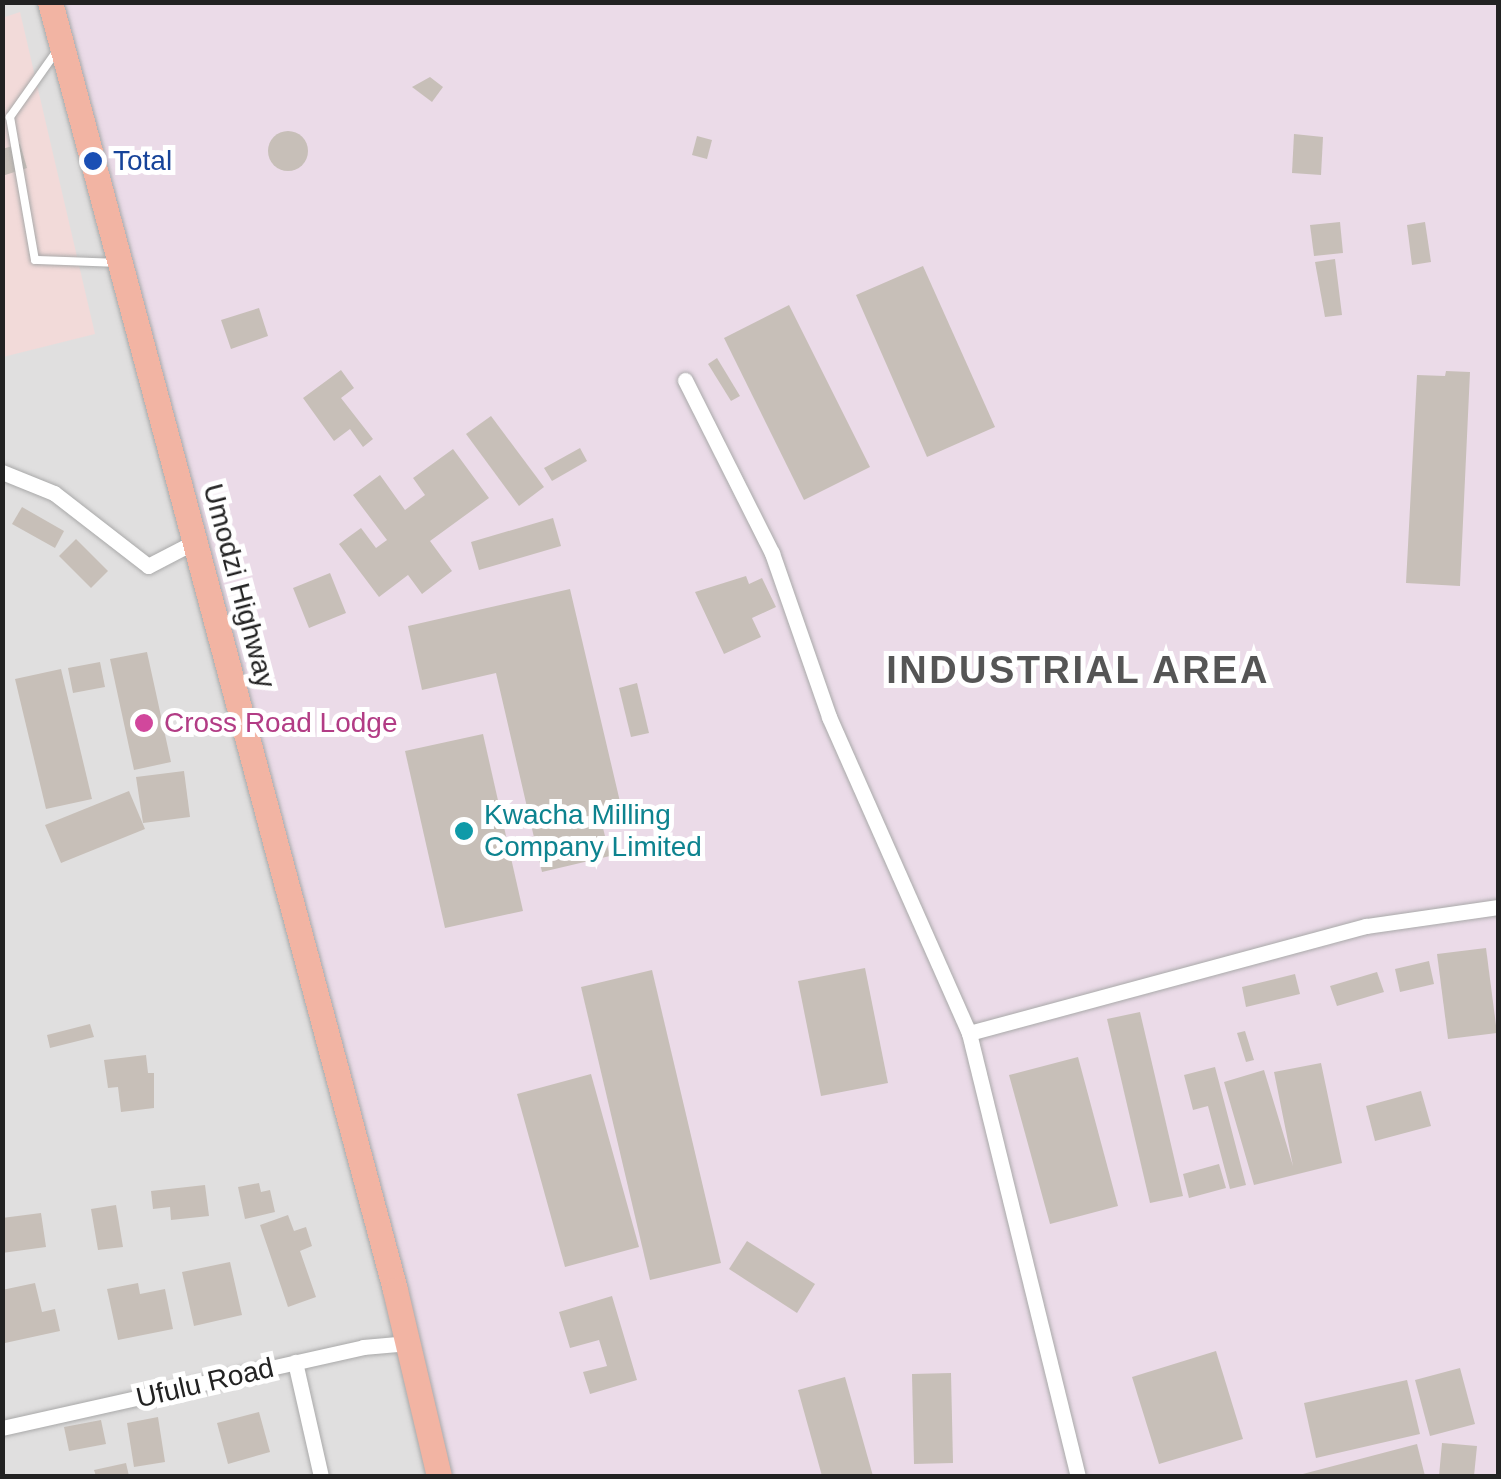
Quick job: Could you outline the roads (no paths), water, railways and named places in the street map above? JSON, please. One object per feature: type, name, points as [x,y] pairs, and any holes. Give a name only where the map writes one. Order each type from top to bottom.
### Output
[{"type":"highway","name":"Umodzi Highway","points":[[50,2],[409,1343],[439,1476]]},
{"type":"street","points":[[686,380],[772,553],[828,717],[969,1033],[1078,1476]]},
{"type":"street","points":[[2,472],[54,493],[148,566],[196,540]]},
{"type":"street","points":[[969,1033],[1366,926],[1498,907]]},
{"type":"street","name":"Ufulu Road","points":[[2,1428],[295,1362],[409,1343]]},
{"type":"street","points":[[295,1362],[321,1476]]},
{"type":"lane","points":[[61,45],[10,117],[35,260],[121,264]]},
{"type":"place","name":"Total","points":[[93,161]]},
{"type":"place","name":"Cross Road Lodge","points":[[144,723]]},
{"type":"place","name":"Kwacha Milling Company Limited","points":[[464,831]]},
{"type":"district","name":"INDUSTRIAL AREA","points":[[1078,671]]}]
